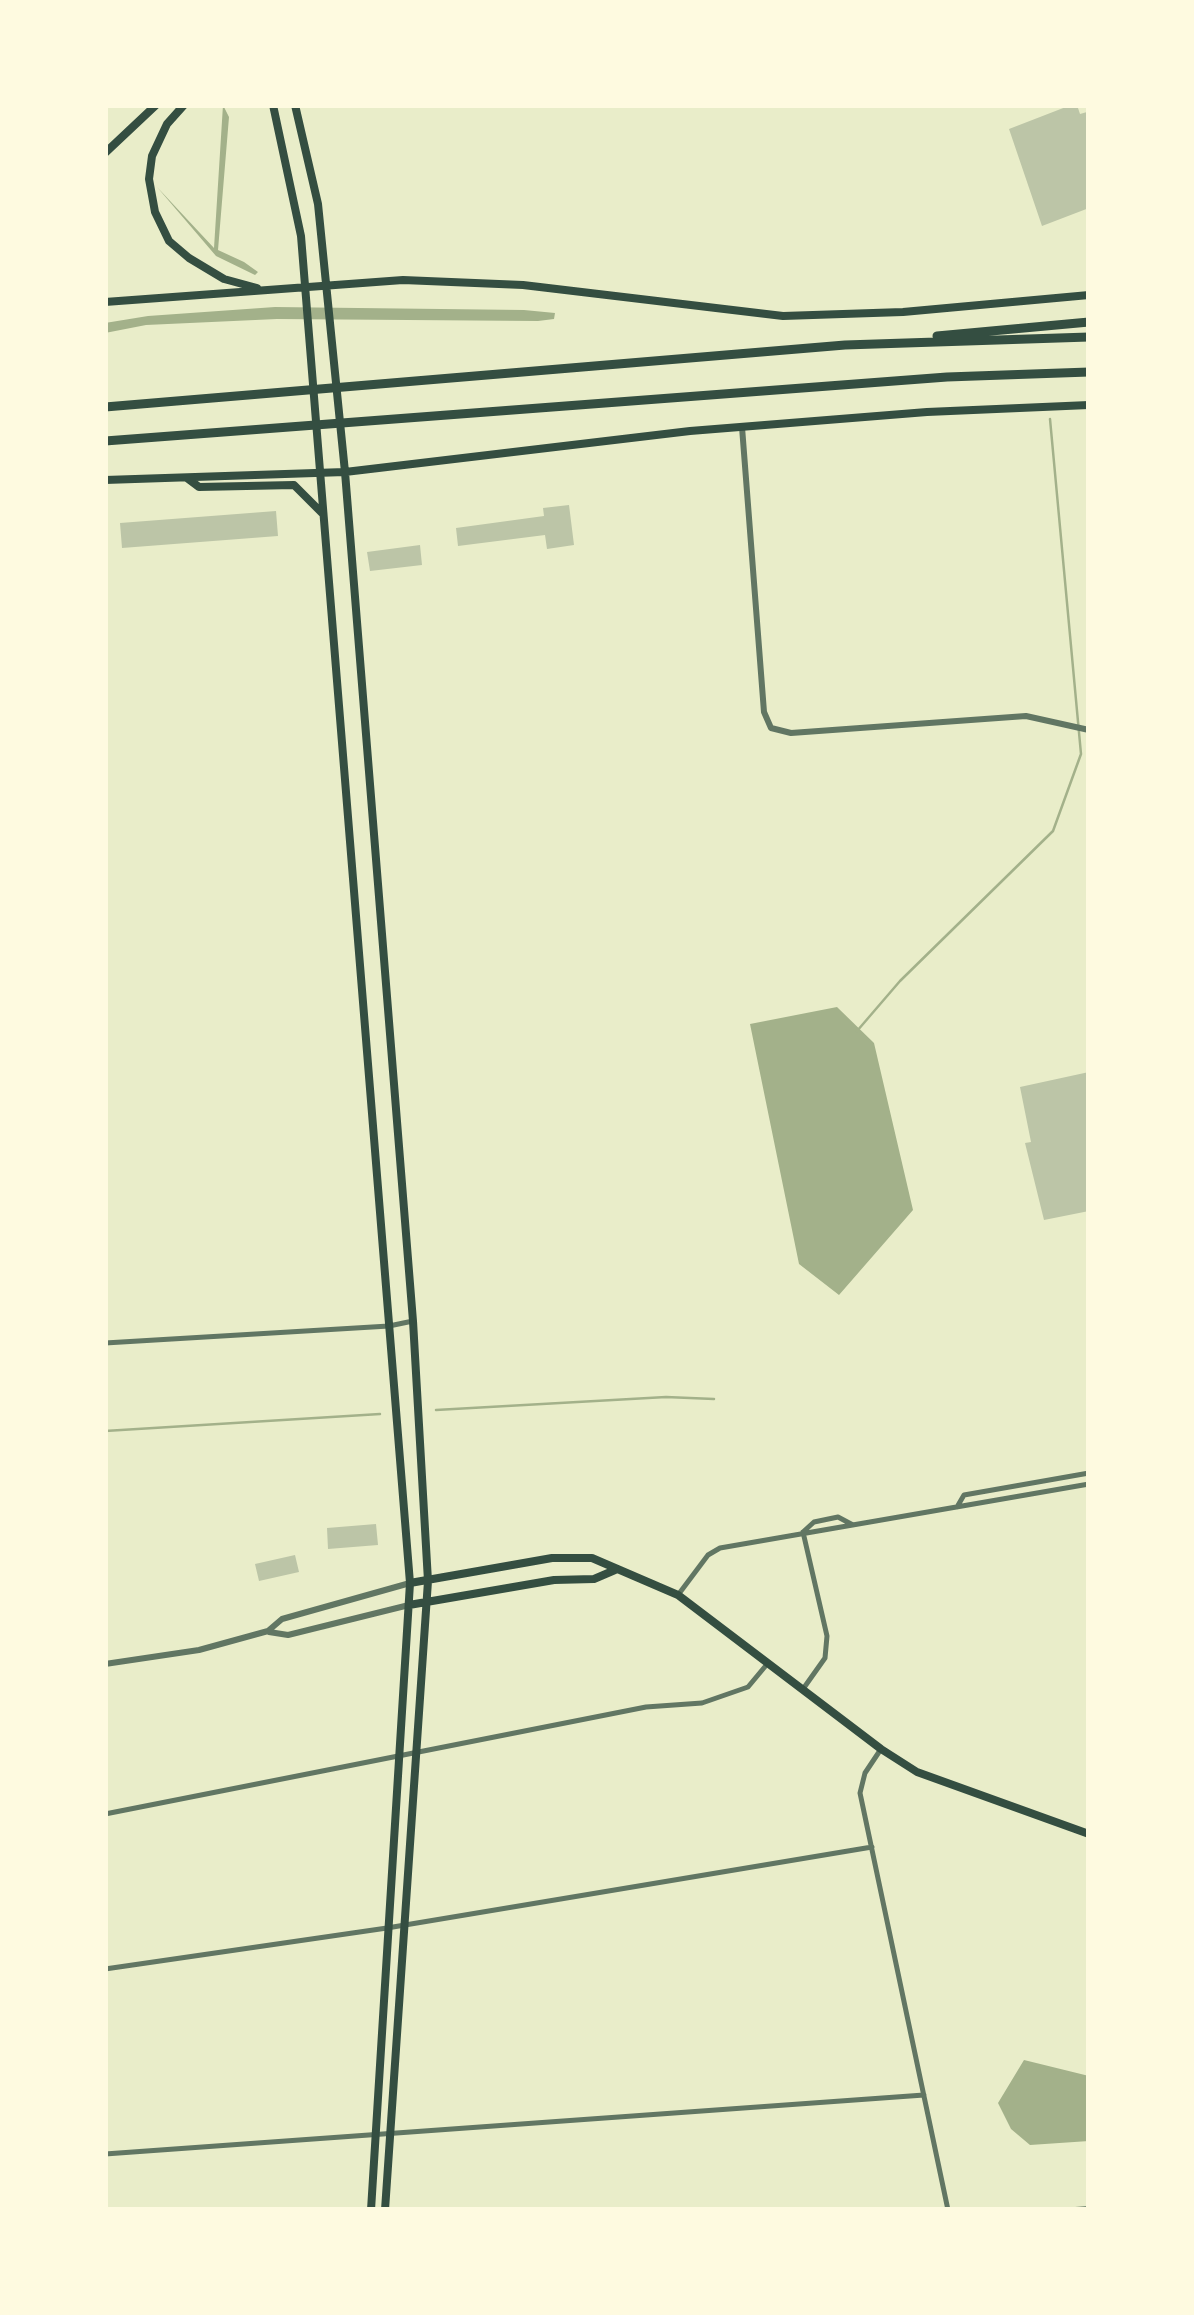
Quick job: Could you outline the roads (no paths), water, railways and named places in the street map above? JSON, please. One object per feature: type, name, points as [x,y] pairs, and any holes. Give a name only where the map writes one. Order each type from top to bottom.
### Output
[{"type":"highway","points":[[105,406],[361,388],[1089,322]]},
{"type":"highway","points":[[846,345],[1089,337]]},
{"type":"highway","points":[[105,441],[947,377],[1089,372]]},
{"type":"main road","points":[[105,154],[156,105]]},
{"type":"main road","points":[[184,105],[167,124],[152,156],[150,190],[158,222],[170,240],[200,266],[224,279],[266,290]]},
{"type":"main road","points":[[271,105],[278,118],[301,236],[410,1583],[371,2210]]},
{"type":"main road","points":[[295,105],[322,233],[345,472],[413,1321],[428,1581],[387,2134],[385,2210]]},
{"type":"main road","points":[[105,302],[403,280],[484,282],[798,316],[903,312],[1089,295]]},
{"type":"main road","points":[[105,480],[345,472],[742,427],[946,410],[1089,405]]},
{"type":"main road","points":[[187,478],[199,487],[294,485],[324,517]]},
{"type":"main road","points":[[410,1583],[552,1558],[592,1558],[678,1595],[881,1749],[918,1772],[1089,1834]]},
{"type":"main road","points":[[408,1605],[554,1580],[594,1578],[616,1570]]},
{"type":"street","points":[[742,427],[764,712],[771,728],[792,733],[1026,716],[1089,730]]},
{"type":"street","points":[[105,1343],[389,1326],[413,1321]]},
{"type":"street","points":[[957,1507],[964,1495],[1089,1473]]},
{"type":"street","points":[[678,1595],[708,1555],[720,1548],[1089,1484]]},
{"type":"street","points":[[804,1532],[814,1522],[838,1517],[853,1525]]},
{"type":"street","points":[[803,1689],[824,1658],[827,1636],[804,1532]]},
{"type":"street","points":[[105,1664],[199,1650],[268,1631],[282,1618],[410,1583]]},
{"type":"street","points":[[268,1631],[288,1636],[408,1605]]},
{"type":"street","points":[[105,1814],[400,1759],[646,1707],[702,1703],[732,1696],[748,1687],[768,1663]]},
{"type":"street","points":[[881,1749],[865,1773],[860,1794],[948,2210]]},
{"type":"street","points":[[105,1969],[387,1928],[872,1847]]},
{"type":"street","points":[[105,2154],[924,2095]]},
{"type":"waterway","points":[[857,1031],[900,981],[1053,831],[1081,754],[1050,419]]},
{"type":"waterway","points":[[436,1410],[666,1397],[714,1399]]},
{"type":"waterway","points":[[105,1431],[380,1414]]},
{"type":"railway","points":[[1056,2210],[1089,2207]]}]
